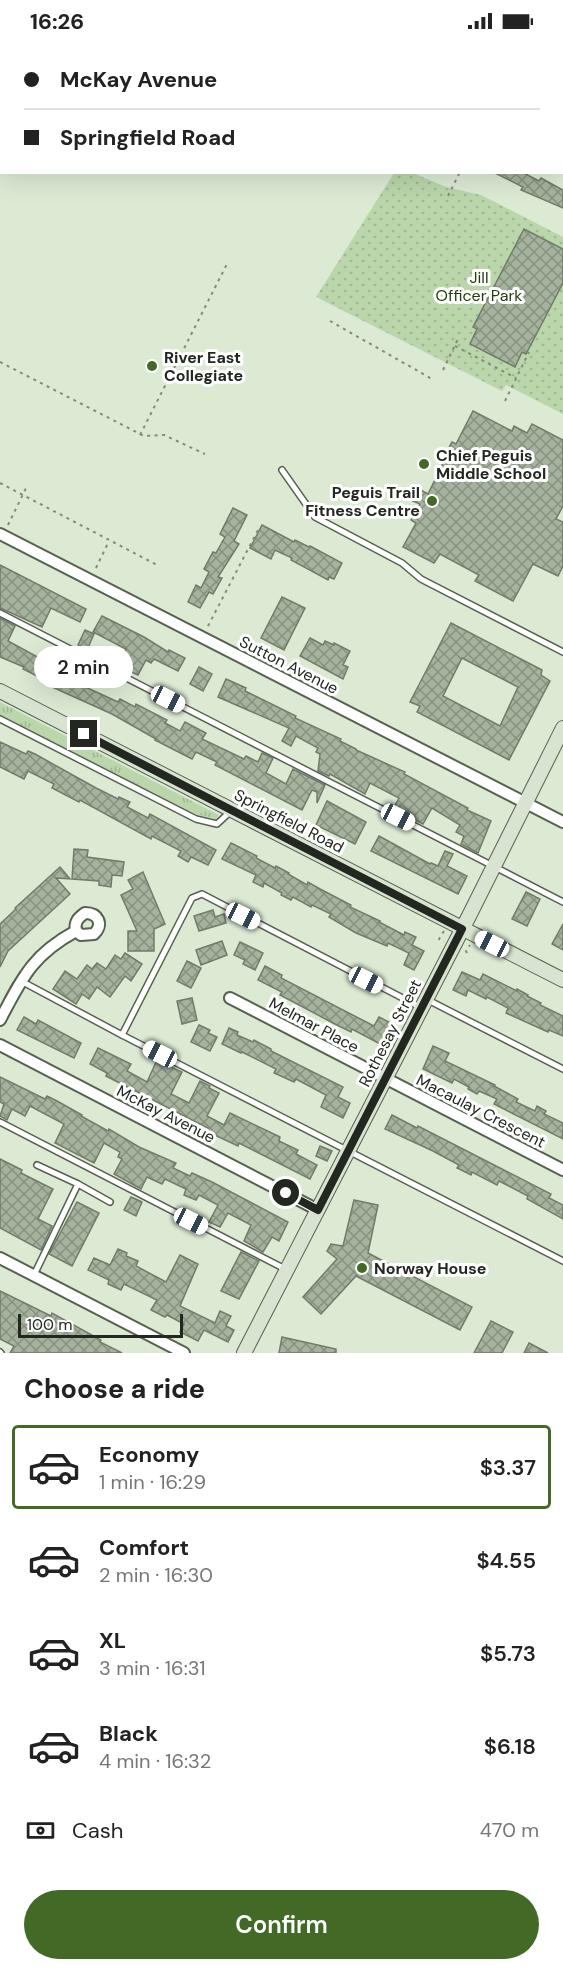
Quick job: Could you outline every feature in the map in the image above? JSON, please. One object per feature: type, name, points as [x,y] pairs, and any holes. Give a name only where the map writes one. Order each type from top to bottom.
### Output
[{"type":"street","name":"Sutton Avenue","points":[[2,535],[563,822]]},
{"type":"street","name":"Springfield Road","points":[[0,691],[563,980]]},
{"type":"street","name":"Rothesay Street","points":[[244,1353],[563,728]]},
{"type":"street","points":[[0,1020],[31,965],[46,950],[76,931]]},
{"type":"street","name":"Melmar Place","points":[[230,998],[385,1078]]},
{"type":"street","name":"McKay Avenue","points":[[0,1045],[318,1210]]},
{"type":"street","name":"Macaulay Crescent","points":[[385,1078],[563,1170]]},
{"type":"street","points":[[0,1258],[184,1353]]},
{"type":"lane","points":[[282,470],[315,517],[402,562],[421,579],[563,652]]},
{"type":"lane","points":[[0,612],[563,902]]},
{"type":"lane","points":[[0,719],[196,819],[217,824],[232,810]]},
{"type":"lane","points":[[122,1035],[192,898],[202,894],[563,1069]]},
{"type":"lane","points":[[21,981],[563,1261]]},
{"type":"lane","points":[[0,1122],[287,1270]]},
{"type":"lane","points":[[37,1165],[111,1202]]},
{"type":"lane","points":[[34,1275],[78,1184]]},
{"type":"path","points":[[448,196],[459,174]]},
{"type":"path","points":[[140,435],[228,262]]},
{"type":"path","points":[[330,321],[432,379]]},
{"type":"path","points":[[443,370],[458,339]]},
{"type":"path","points":[[454,346],[516,378]]},
{"type":"path","points":[[505,400],[530,352]]},
{"type":"path","points":[[0,362],[140,435],[164,435],[206,454]]},
{"type":"path","points":[[0,483],[159,566]]},
{"type":"path","points":[[2,535],[27,486]]},
{"type":"path","points":[[208,626],[258,530]]},
{"type":"path","points":[[96,568],[109,541]]},
{"type":"path","points":[[439,939],[444,931]]},
{"type":"path","points":[[467,953],[470,945]]},
{"type":"green space","name":"Jill Officer Park","points":[[393,174],[415,174],[446,187],[481,195],[563,237],[563,414],[506,385],[502,391],[316,297]]},
{"type":"green space","points":[[0,702],[219,815],[216,819],[195,814],[0,715]]},
{"type":"building","points":[[497,174],[526,174],[539,181],[541,178],[563,190],[563,208],[521,190],[523,187]]},
{"type":"building","points":[[524,229],[563,249],[563,283],[526,354],[522,352],[515,367],[470,344],[477,329],[473,327]]},
{"type":"building","points":[[473,411],[512,431],[514,426],[527,433],[532,424],[563,440],[563,506],[556,519],[563,522],[563,566],[558,576],[533,564],[513,601],[475,581],[479,575],[440,554],[434,563],[403,547],[416,523],[411,520],[420,504],[413,501],[419,489],[428,494],[444,461],[442,460],[452,442],[456,444]]},
{"type":"building","points":[[233,508],[247,515],[234,541],[239,544],[218,577],[222,578],[213,594],[209,592],[200,608],[188,602],[196,585],[201,588],[209,572],[204,569],[213,552],[216,553],[225,537],[220,534]]},
{"type":"building","points":[[262,525],[342,563],[334,579],[329,577],[328,580],[275,550],[271,559],[250,548]]},
{"type":"building","points":[[0,565],[86,609],[80,622],[51,608],[42,627],[0,608]]},
{"type":"building","points":[[282,597],[305,608],[284,650],[261,638]]},
{"type":"building","points":[[102,616],[168,652],[169,650],[185,658],[178,671],[154,659],[151,663],[146,660],[138,675],[118,666],[126,649],[93,632]]},
{"type":"building","points":[[0,618],[15,626],[8,641],[42,661],[69,674],[77,658],[85,662],[79,676],[84,678],[81,685],[118,702],[120,699],[135,707],[136,704],[167,720],[165,723],[180,731],[185,722],[206,733],[202,739],[244,759],[246,756],[258,762],[262,753],[273,758],[266,773],[286,784],[293,769],[325,785],[317,803],[317,792],[312,790],[302,810],[215,765],[217,762],[196,752],[192,759],[112,714],[43,683],[45,680],[23,669],[24,667],[0,657]]},
{"type":"building","points":[[451,623],[542,670],[541,675],[550,681],[509,760],[417,712],[420,706],[410,702]],"holes":[[[462,658],[518,687],[500,726],[443,696]]]},
{"type":"building","points":[[85,630],[94,634],[87,650],[78,645]]},
{"type":"building","points":[[310,638],[323,645],[325,641],[334,645],[334,643],[350,651],[343,665],[348,667],[343,679],[300,656]]},
{"type":"building","points":[[199,667],[212,674],[203,691],[190,684]]},
{"type":"building","points":[[226,679],[296,716],[295,718],[341,739],[340,741],[356,750],[405,772],[404,774],[468,808],[467,810],[491,821],[478,853],[461,844],[464,836],[456,832],[460,825],[432,808],[423,824],[393,809],[399,798],[370,783],[365,794],[330,774],[329,776],[318,771],[320,754],[316,752],[318,748],[296,736],[291,746],[282,741],[289,728],[218,697]]},
{"type":"building","points":[[0,742],[26,754],[28,751],[35,754],[96,788],[130,802],[127,807],[148,818],[150,814],[216,850],[208,865],[191,857],[188,862],[178,856],[181,851],[152,836],[151,839],[80,800],[79,802],[52,788],[54,784],[28,771],[24,779],[0,767]]},
{"type":"building","points":[[327,801],[366,822],[355,844],[316,825]]},
{"type":"building","points":[[379,836],[430,864],[438,866],[445,851],[453,854],[447,866],[467,876],[458,894],[371,851]]},
{"type":"building","points":[[231,843],[404,935],[405,932],[416,937],[412,945],[424,951],[414,970],[404,965],[409,953],[388,943],[387,946],[356,933],[329,917],[331,914],[293,897],[291,900],[264,883],[263,887],[253,882],[256,875],[222,859]]},
{"type":"building","points":[[74,849],[88,850],[87,857],[124,862],[122,876],[112,875],[111,887],[99,885],[99,881],[72,879]]},
{"type":"building","points":[[60,867],[70,879],[56,878],[70,894],[8,951],[0,967],[0,924]]},
{"type":"building","points":[[143,872],[165,924],[154,929],[154,951],[128,951],[128,931],[137,931],[121,895],[133,889],[128,880]]},
{"type":"building","points":[[526,892],[540,899],[527,926],[512,919]]},
{"type":"building","points":[[213,910],[215,917],[224,914],[226,923],[199,931],[194,916]]},
{"type":"building","points":[[563,924],[563,950],[552,944]]},
{"type":"building","points":[[222,941],[227,955],[201,965],[196,950]]},
{"type":"building","points":[[240,942],[263,953],[255,970],[243,964],[245,960],[234,955]]},
{"type":"building","points":[[125,953],[142,964],[131,981],[125,976],[110,997],[97,987],[89,999],[82,994],[76,1004],[53,989],[65,971],[77,979],[87,965],[92,969],[97,963],[106,969],[115,955],[121,959]]},
{"type":"building","points":[[187,961],[201,968],[191,988],[177,981]]},
{"type":"building","points":[[265,966],[282,975],[281,978],[374,1026],[379,1017],[391,1023],[380,1044],[352,1029],[351,1032],[280,995],[282,992],[258,980]]},
{"type":"building","points":[[462,972],[480,980],[483,974],[517,991],[517,989],[541,1003],[540,1005],[563,1016],[563,1036],[549,1030],[548,1032],[506,1013],[508,1008],[487,997],[486,999],[468,990],[466,996],[453,990]]},
{"type":"building","points":[[192,998],[197,1020],[182,1024],[177,1001]]},
{"type":"building","points":[[24,1017],[36,1024],[38,1020],[81,1043],[74,1058],[17,1030]]},
{"type":"building","points":[[199,1025],[210,1030],[208,1033],[217,1037],[210,1051],[191,1042]]},
{"type":"building","points":[[229,1028],[238,1032],[237,1035],[253,1042],[254,1040],[343,1087],[338,1097],[350,1103],[343,1118],[321,1107],[326,1095],[296,1079],[294,1082],[274,1073],[276,1069],[222,1044]]},
{"type":"building","points":[[433,1046],[449,1053],[445,1061],[495,1085],[518,1099],[516,1102],[535,1111],[537,1106],[546,1111],[544,1114],[563,1123],[563,1139],[494,1104],[497,1099],[479,1091],[477,1094],[454,1079],[452,1083],[423,1069]]},
{"type":"building","points":[[98,1048],[131,1064],[127,1071],[147,1082],[157,1060],[182,1072],[171,1094],[189,1103],[200,1081],[210,1086],[209,1088],[219,1093],[207,1116],[224,1125],[230,1113],[280,1137],[279,1141],[298,1150],[296,1154],[317,1165],[310,1179],[239,1143],[238,1146],[210,1133],[208,1128],[106,1076],[107,1073],[90,1064]]},
{"type":"building","points":[[0,1077],[45,1099],[47,1096],[57,1101],[108,1131],[109,1129],[139,1147],[176,1163],[173,1168],[212,1182],[288,1222],[279,1241],[272,1237],[263,1252],[244,1241],[251,1225],[228,1213],[220,1227],[209,1222],[218,1205],[199,1195],[196,1200],[184,1195],[186,1189],[165,1179],[162,1184],[147,1177],[141,1189],[114,1174],[122,1159],[118,1157],[120,1152],[104,1143],[94,1163],[55,1143],[64,1124],[30,1106],[25,1116],[12,1109],[7,1120],[0,1116],[4,1104],[0,1102]]},
{"type":"building","points":[[392,1115],[551,1194],[549,1198],[563,1205],[563,1219],[527,1199],[528,1196],[499,1181],[497,1185],[472,1172],[471,1175],[457,1168],[459,1165],[433,1151],[385,1129]]},
{"type":"building","points":[[320,1146],[332,1151],[327,1161],[316,1156]]},
{"type":"building","points":[[0,1159],[22,1170],[21,1173],[53,1189],[38,1219],[52,1226],[41,1250],[0,1228]]},
{"type":"building","points":[[131,1197],[142,1202],[136,1216],[124,1210]]},
{"type":"building","name":"Norway House","points":[[354,1200],[378,1205],[368,1253],[472,1307],[460,1330],[356,1276],[321,1314],[303,1297],[337,1259],[327,1251],[331,1244],[343,1246]]},
{"type":"building","points":[[77,1202],[99,1213],[72,1266],[49,1254]]},
{"type":"building","points":[[118,1249],[127,1253],[126,1256],[138,1261],[136,1266],[166,1282],[180,1255],[198,1264],[180,1306],[215,1323],[220,1311],[231,1316],[226,1326],[234,1330],[228,1342],[204,1330],[198,1341],[180,1332],[184,1324],[151,1310],[157,1300],[124,1284],[121,1290],[108,1284],[109,1280],[88,1270],[94,1258],[110,1265]]},
{"type":"building","points":[[241,1252],[259,1261],[239,1299],[221,1291]]},
{"type":"building","points":[[0,1291],[51,1316],[52,1313],[122,1353],[10,1353],[14,1346],[0,1339]]},
{"type":"building","points":[[491,1321],[513,1332],[502,1353],[474,1353]]},
{"type":"building","points":[[282,1337],[336,1349],[336,1353],[279,1353]]},
{"type":"building","points":[[529,1343],[548,1353],[524,1353]]},
{"type":"place","name":"River East Collegiate","points":[[152,366]]},
{"type":"place","name":"Chief Peguis Middle School","points":[[424,464]]},
{"type":"place","name":"Peguis Trail Fitness Centre","points":[[432,501]]},
{"type":"place","name":"Norway House","points":[[362,1268]]},
{"type":"route","points":[[84,734],[462,929],[318,1210],[286,1193]]}]
